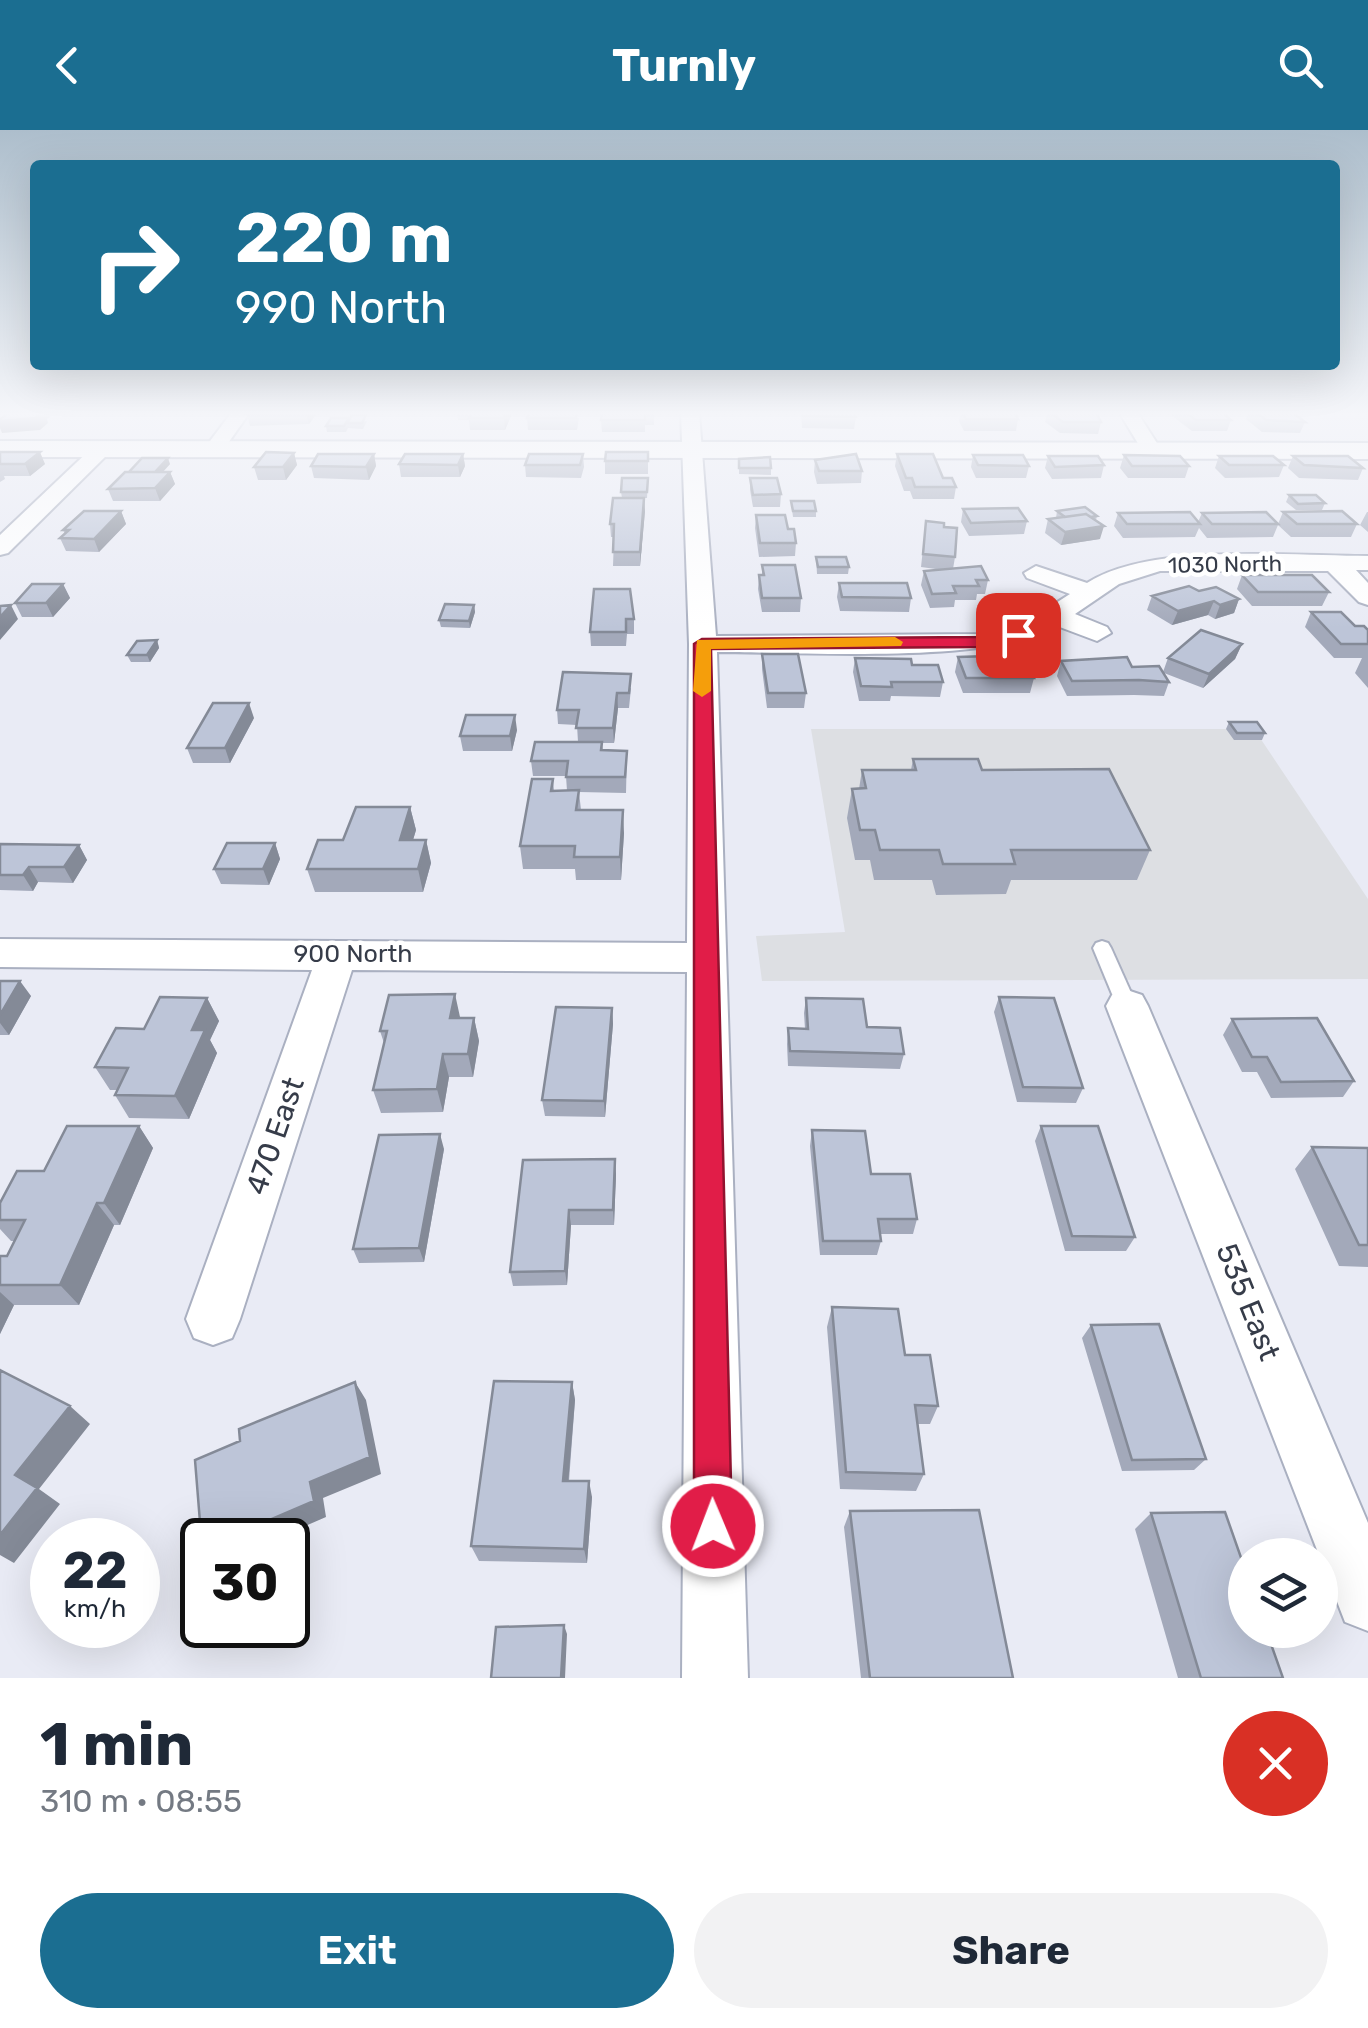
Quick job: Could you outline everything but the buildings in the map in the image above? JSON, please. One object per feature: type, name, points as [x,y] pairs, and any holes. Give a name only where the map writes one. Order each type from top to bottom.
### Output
[{"type":"street","points":[[0,548],[66,484]]},
{"type":"street","points":[[692,484],[702,644],[715,1678]]},
{"type":"street","points":[[1334,563],[1368,596]]},
{"type":"street","name":"1030 North","points":[[702,644],[978,642],[1018,635],[1057,616],[1120,574],[1158,564],[1368,563]]},
{"type":"street","points":[[1036,573],[1089,592]]},
{"type":"street","points":[[1057,616],[1097,632]]},
{"type":"street","name":"900 North","points":[[0,954],[338,952],[706,958]]},
{"type":"street","name":"470 East","points":[[213,1319],[338,952]]},
{"type":"street","name":"535 East","points":[[1127,1006],[1368,1599]]},
{"type":"lane","points":[[1102,948],[1127,1006]]},
{"type":"shaded area","points":[[811,729],[1254,729],[1368,899],[1368,979],[762,981],[756,936],[845,932]]},
{"type":"slow traffic","points":[[702,691],[702,644],[895,642]]},
{"type":"route","points":[[713,1526],[702,644],[978,642],[1018,635]]}]
